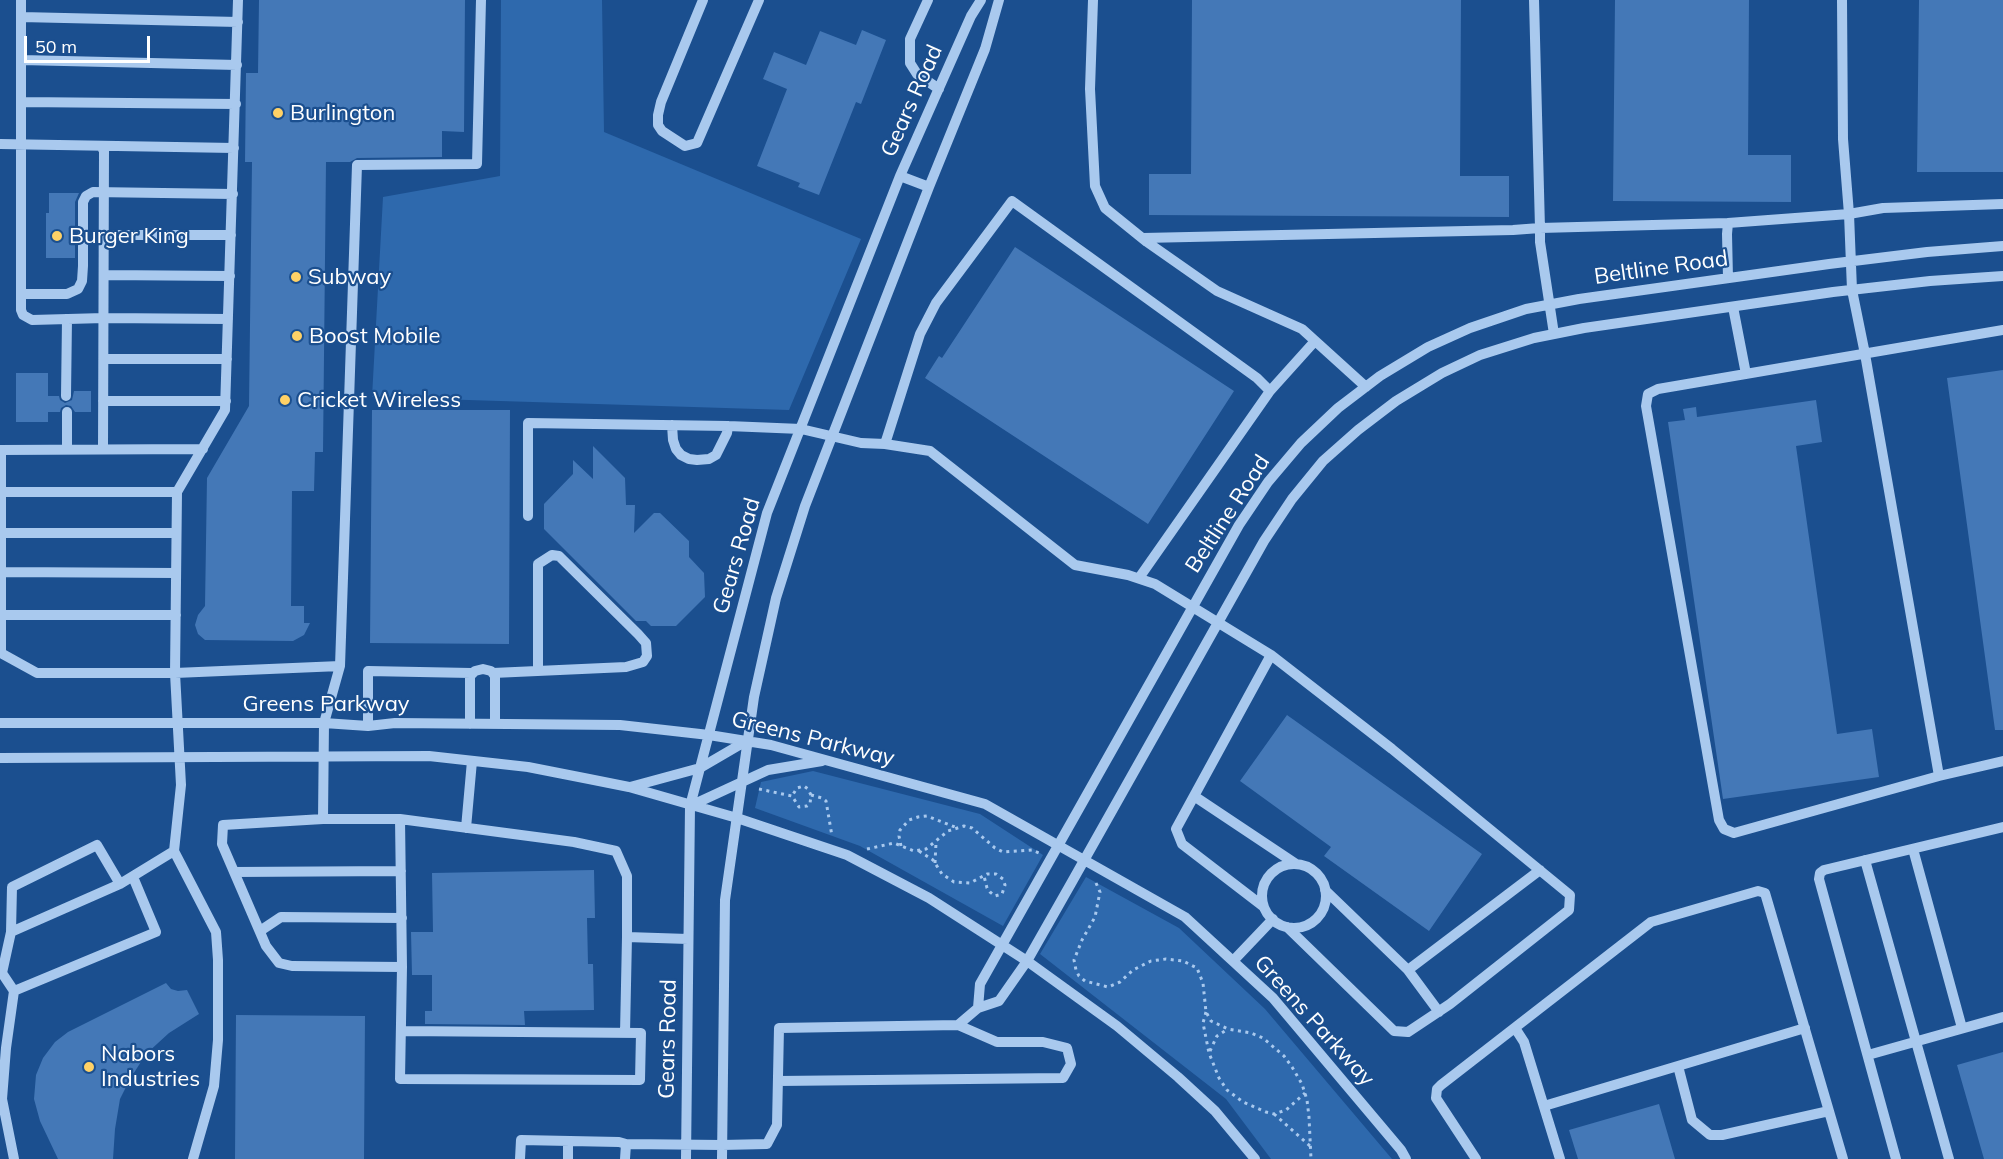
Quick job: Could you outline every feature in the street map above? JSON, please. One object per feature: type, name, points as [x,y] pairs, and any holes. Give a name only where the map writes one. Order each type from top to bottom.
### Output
[{"type":"street","points":[[21,0],[21,310],[27,318],[32,320],[228,319]]},
{"type":"street","points":[[193,1159],[214,1086],[218,1040],[218,960],[216,932],[174,851],[180,812],[181,757],[175,673],[177,492],[225,411],[238,0]]},
{"type":"street","points":[[323,819],[324,723],[340,666],[357,165],[477,164],[481,0]]},
{"type":"street","points":[[703,0],[661,102],[658,115],[658,125],[662,131],[685,146],[697,143],[759,0]]},
{"type":"street","points":[[928,0],[910,39],[910,63],[917,74],[939,89]]},
{"type":"street","name":"Gears Road","points":[[686,1159],[690,806],[767,513],[900,176],[971,16],[981,0]]},
{"type":"street","name":"Gears Road","points":[[722,1159],[725,900],[754,697],[776,598],[806,506],[985,49],[999,0]]},
{"type":"street","points":[[1093,0],[1090,88],[1095,186],[1105,208],[1217,291],[1302,329],[1366,387]]},
{"type":"street","points":[[1534,0],[1540,242],[1554,334]]},
{"type":"street","points":[[1842,0],[1843,139],[1852,290],[1939,776]]},
{"type":"street","points":[[21,17],[238,22]]},
{"type":"street","points":[[21,60],[237,65]]},
{"type":"street","points":[[21,102],[236,104]]},
{"type":"street","points":[[0,144],[234,148]]},
{"type":"street","points":[[101,146],[104,151],[102,448]]},
{"type":"street","points":[[900,176],[929,188]]},
{"type":"street","points":[[21,294],[67,294],[78,289],[83,266],[83,202],[86,196],[93,192],[233,194]]},
{"type":"street","points":[[885,444],[925,324],[936,303],[1012,201],[1248,371],[1270,392]]},
{"type":"street","points":[[1143,238],[1728,223],[1849,214],[1883,208],[2003,204]]},
{"type":"street","points":[[1728,223],[1726,234],[1728,278]]},
{"type":"street","points":[[104,235],[231,235]]},
{"type":"street","name":"Beltline Road","points":[[978,1008],[980,984],[1239,525],[1268,482],[1301,443],[1338,408],[1366,387],[1428,347],[1470,328],[1526,309],[1851,261],[2003,246]]},
{"type":"street","points":[[104,275],[230,276]]},
{"type":"street","name":"Beltline Road","points":[[958,1025],[978,1008],[999,1001],[1027,961],[1218,621],[1264,541],[1292,499],[1323,461],[1396,401],[1442,373],[1480,355],[1534,338],[1584,328],[1852,290],[2003,276]]},
{"type":"street","points":[[1733,307],[1746,374]]},
{"type":"street","points":[[66,396],[67,319]]},
{"type":"street","points":[[2003,330],[1658,390],[1648,394],[1646,405],[1719,820],[1724,829],[1734,833],[1939,776],[2003,761]]},
{"type":"street","points":[[1139,578],[1270,392],[1315,341]]},
{"type":"street","points":[[104,359],[227,359]]},
{"type":"street","points":[[103,401],[226,401]]},
{"type":"street","points":[[67,412],[67,449]]},
{"type":"street","points":[[528,516],[528,423],[801,429],[861,443],[930,451],[1075,565],[1139,578],[1155,584],[1271,655],[1392,749],[1570,895],[1569,910],[1438,1012],[1408,1032],[1394,1031],[1287,927]]},
{"type":"street","points":[[672,425],[676,449],[681,455],[697,460],[709,459],[716,455],[728,433],[728,426]]},
{"type":"street","points":[[202,449],[0,450],[1,653],[37,673],[175,673],[340,666]]},
{"type":"street","points":[[1,492],[177,492]]},
{"type":"street","points":[[1,533],[176,533]]},
{"type":"street","points":[[493,673],[538,671],[626,667],[643,662],[648,651],[646,643],[559,556],[552,555],[538,564],[538,671]]},
{"type":"street","points":[[1,572],[176,573]]},
{"type":"street","points":[[1,615],[176,615]]},
{"type":"street","points":[[1264,907],[1262,897],[1264,886],[1276,870],[1285,865],[1306,866],[1322,880],[1326,900],[1323,910],[1308,925],[1298,928],[1287,927],[1277,923],[1264,907],[1182,844],[1176,830],[1271,655]]},
{"type":"street","points":[[368,726],[368,671],[471,673],[483,669],[491,670],[495,676],[495,724]]},
{"type":"street","points":[[470,724],[471,673]]},
{"type":"street","name":"Greens Parkway","points":[[0,723],[177,725],[324,723],[368,726],[395,723],[620,725],[748,740],[985,804],[1185,917],[1273,998],[1401,1150],[1406,1159]]},
{"type":"street","points":[[629,787],[700,768],[748,740]]},
{"type":"street","points":[[0,758],[429,756],[528,767],[629,787],[737,818],[847,855],[929,898],[1027,961],[1117,1026],[1178,1077],[1215,1111],[1255,1159]]},
{"type":"street","points":[[690,806],[768,770],[828,760]]},
{"type":"street","points":[[466,828],[472,761]]},
{"type":"street","points":[[1194,796],[1296,864]]},
{"type":"street","points":[[402,967],[292,966],[279,963],[266,946],[222,844],[223,825],[323,819],[400,819],[574,842],[616,851],[627,876],[625,1033]]},
{"type":"street","points":[[400,819],[402,918],[400,1079],[640,1080],[641,1033],[401,1031]]},
{"type":"street","points":[[1896,1159],[1819,879],[1820,873],[1824,870],[2003,827]]},
{"type":"street","points":[[14,1159],[1,1099],[14,991],[2,973],[11,932],[12,887],[97,845],[120,884]]},
{"type":"street","points":[[1913,849],[1962,1028]]},
{"type":"street","points":[[11,932],[120,884],[174,851]]},
{"type":"street","points":[[1865,860],[1949,1159]]},
{"type":"street","points":[[1408,970],[1540,870]]},
{"type":"street","points":[[234,872],[401,871]]},
{"type":"street","points":[[14,991],[156,932],[133,877]]},
{"type":"street","points":[[1325,890],[1408,970],[1438,1012]]},
{"type":"street","points":[[1476,1159],[1436,1098],[1437,1089],[1651,922],[1761,891],[1765,893],[1843,1159]]},
{"type":"street","points":[[260,931],[281,917],[402,918]]},
{"type":"street","points":[[1233,961],[1272,919]]},
{"type":"street","points":[[627,937],[688,939]]},
{"type":"street","points":[[1868,1055],[2003,1017]]},
{"type":"street","points":[[520,1159],[520,1140],[686,1145],[767,1144],[777,1125],[779,1028],[958,1025],[996,1042],[1043,1042],[1067,1048],[1071,1064],[1064,1078],[778,1081]]},
{"type":"street","points":[[1515,1028],[1524,1042],[1560,1159]]},
{"type":"street","points":[[1544,1106],[1805,1028]]},
{"type":"street","points":[[1678,1066],[1692,1120],[1710,1135],[1722,1135],[1829,1111]]},
{"type":"street","points":[[568,1141],[568,1159]]},
{"type":"street","points":[[626,1144],[626,1159]]},
{"type":"path","points":[[804,786],[811,795],[810,804],[802,808],[795,803],[792,796],[797,788],[804,786]]},
{"type":"path","points":[[757,789],[792,796]]},
{"type":"path","points":[[811,795],[826,801],[830,829],[835,840]]},
{"type":"path","points":[[901,846],[900,830],[905,824],[918,817],[927,816],[956,827],[972,828],[1003,852],[1032,850],[1043,855]]},
{"type":"path","points":[[917,850],[927,849],[956,827]]},
{"type":"path","points":[[894,843],[899,836]]},
{"type":"path","points":[[935,864],[936,841]]},
{"type":"path","points":[[857,849],[894,843],[917,850],[933,860],[947,878],[961,883],[970,883],[984,876],[994,874],[1003,879],[1005,885],[1002,894],[995,896],[990,892],[984,876]]},
{"type":"path","points":[[1089,880],[1098,886],[1100,892],[1095,917],[1075,955],[1074,964],[1079,976],[1085,981],[1108,987],[1120,982],[1133,970],[1151,960],[1183,961],[1197,968],[1203,982],[1206,1012],[1203,1023],[1209,1053],[1219,1078],[1227,1090],[1243,1102],[1274,1114],[1310,1146]]},
{"type":"path","points":[[1206,1012],[1211,1021],[1217,1025],[1251,1034],[1272,1044],[1292,1067],[1305,1093],[1309,1117],[1311,1159]]},
{"type":"path","points":[[1209,1053],[1217,1036],[1228,1029]]},
{"type":"path","points":[[1274,1114],[1286,1110],[1305,1093]]},
{"type":"shaded area","points":[[501,0],[602,0],[604,132],[861,239],[789,410],[372,397],[383,197],[500,176]]},
{"type":"shaded area","points":[[813,771],[980,814],[1043,855],[1003,926],[860,846],[755,808],[761,782]]},
{"type":"shaded area","points":[[1086,877],[1179,928],[1265,1009],[1392,1159],[1271,1159],[1226,1099],[1040,954]]},
{"type":"building","points":[[259,0],[465,0],[464,132],[442,131],[442,157],[357,158],[350,162],[326,162],[323,452],[315,452],[314,491],[292,491],[291,606],[304,606],[304,623],[310,623],[304,635],[293,641],[205,640],[198,634],[195,625],[198,615],[205,606],[207,478],[249,406],[252,162],[245,162],[246,73],[258,73]]},
{"type":"building","points":[[1192,0],[1461,0],[1460,176],[1509,176],[1509,217],[1149,215],[1149,174],[1191,174]]},
{"type":"building","points":[[1615,0],[1749,0],[1748,155],[1791,155],[1791,202],[1613,201]]},
{"type":"building","points":[[1919,0],[2003,0],[2003,172],[1917,172]]},
{"type":"building","points":[[862,30],[886,40],[861,104],[856,102],[819,195],[798,187],[800,183],[757,166],[787,89],[763,79],[774,52],[806,65],[820,31],[856,45]]},
{"type":"building","points":[[49,193],[79,193],[75,202],[75,258],[46,258],[46,213],[49,213]]},
{"type":"building","points":[[1015,247],[1234,391],[1148,524],[925,378],[939,356],[942,358]]},
{"type":"building","points":[[2003,370],[2003,730],[1995,730],[1947,378]]},
{"type":"building","points":[[16,373],[48,373],[48,396],[59,396],[60,400],[65,403],[72,400],[74,391],[91,391],[91,412],[75,412],[71,406],[66,405],[61,408],[60,412],[48,412],[48,422],[16,422]]},
{"type":"building","points":[[1816,400],[1822,442],[1796,446],[1837,734],[1872,729],[1879,777],[1723,799],[1668,422],[1685,420],[1683,409],[1696,407],[1697,417]]},
{"type":"building","points":[[372,410],[510,410],[509,644],[370,643]]},
{"type":"building","points":[[593,446],[625,478],[626,505],[635,505],[634,533],[654,513],[660,513],[689,541],[689,557],[704,573],[705,597],[676,626],[651,626],[646,621],[636,621],[544,529],[544,504],[573,474],[573,460],[593,479]]},
{"type":"building","points":[[1287,715],[1482,854],[1429,931],[1324,856],[1331,847],[1240,781]]},
{"type":"building","points":[[594,870],[595,918],[587,918],[588,964],[593,964],[594,1010],[524,1011],[525,1025],[425,1024],[425,1011],[432,1011],[432,975],[412,975],[411,932],[433,932],[432,873]]},
{"type":"building","name":"Nabors Industries","points":[[166,983],[171,989],[187,990],[199,1014],[169,1033],[146,1054],[130,1079],[120,1099],[113,1159],[58,1159],[40,1121],[34,1099],[36,1075],[43,1058],[55,1042],[68,1032]]},
{"type":"building","points":[[236,1015],[365,1016],[364,1159],[235,1159]]},
{"type":"building","points":[[2003,1052],[2003,1159],[1984,1159],[1957,1065]]},
{"type":"building","points":[[1659,1104],[1675,1159],[1578,1159],[1569,1130]]},
{"type":"place","name":"Burlington","points":[[278,113]]},
{"type":"place","name":"Burger King","points":[[57,236]]},
{"type":"place","name":"Subway","points":[[296,277]]},
{"type":"place","name":"Boost Mobile","points":[[297,336]]},
{"type":"place","name":"Cricket Wireless","points":[[285,400]]},
{"type":"place","name":"Nabors Industries","points":[[89,1067]]}]
